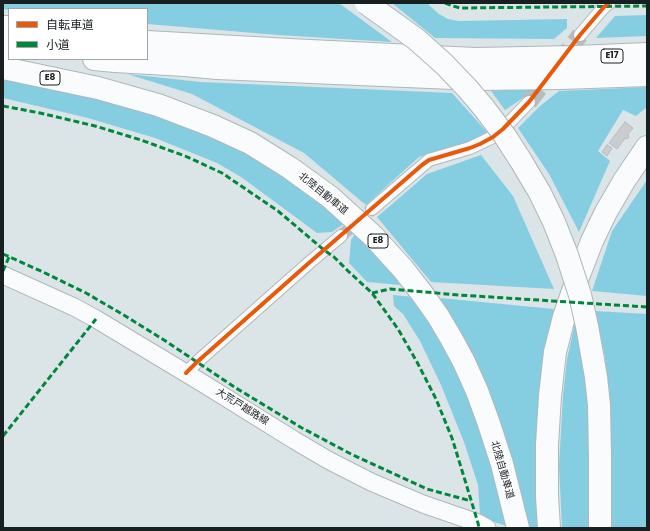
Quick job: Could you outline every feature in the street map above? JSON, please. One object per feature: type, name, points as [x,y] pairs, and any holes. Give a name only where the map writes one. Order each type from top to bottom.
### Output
[{"type":"highway","points":[[366,3],[416,39],[444,64],[467,88],[505,136],[540,193],[554,222],[580,295],[593,355],[599,405],[600,528]]},
{"type":"highway","points":[[148,42],[475,59],[577,68]]},
{"type":"highway","points":[[104,60],[217,68],[477,79],[577,68]]},
{"type":"highway","name":"北陸自動車道","points":[[3,68],[98,88],[158,105],[214,126],[250,143],[290,168],[330,198],[373,236],[403,269],[421,292],[438,316],[464,362],[477,391],[502,464],[518,528]]},
{"type":"highway","name":"E17","points":[[577,68],[647,68]]},
{"type":"highway","points":[[549,528],[547,496],[547,445],[550,396],[555,352],[566,311],[592,242],[610,205],[647,147]]},
{"type":"main road","name":"大荒戸越路線","points":[[3,275],[96,319],[328,460],[371,482],[422,504],[478,522],[487,528]]},
{"type":"street","points":[[580,35],[609,3]]},
{"type":"street","points":[[372,209],[429,160],[470,148],[493,137],[504,129],[529,102]]},
{"type":"street","points":[[186,373],[341,236]]},
{"type":"shaded area","points":[[3,3],[339,3],[392,42],[278,35],[148,24],[148,8],[3,9]]},
{"type":"shaded area","points":[[392,3],[428,3],[439,14],[448,19],[459,21],[567,19],[567,28],[554,39],[435,38]]},
{"type":"shaded area","points":[[647,15],[647,36],[596,38],[615,16]]},
{"type":"shaded area","points":[[3,74],[57,85],[211,131],[283,173],[345,223],[332,232],[317,233],[241,177],[217,163],[155,138],[88,118],[3,98]]},
{"type":"shaded area","points":[[127,74],[201,82],[452,93],[487,132],[469,142],[419,157],[366,205],[304,153],[192,94]]},
{"type":"shaded area","points":[[647,87],[647,107],[636,116],[623,110],[598,151],[610,161],[579,232],[549,174],[518,128],[540,106],[559,91]]},
{"type":"shaded area","points":[[531,88],[523,98],[505,110],[491,91]]},
{"type":"shaded area","points":[[481,155],[513,196],[554,289],[431,282],[377,217],[427,174]]},
{"type":"shaded area","points":[[647,180],[647,296],[592,291],[612,231]]},
{"type":"shaded area","points":[[356,232],[382,257],[400,285],[367,282],[349,263],[351,240]]},
{"type":"shaded area","points":[[393,295],[414,297],[452,359],[486,443],[507,526],[488,520],[480,514],[478,485],[464,442],[441,385],[420,341],[403,314],[394,306]]},
{"type":"shaded area","points":[[440,298],[554,309],[544,363],[535,452],[536,489],[540,528],[526,528],[470,351]]},
{"type":"shaded area","points":[[595,311],[647,314],[647,528],[609,528],[608,395],[605,357]]},
{"type":"shaded area","points":[[575,323],[582,355],[588,400],[591,528],[562,528],[559,466],[563,395],[567,359]]},
{"type":"building","points":[[625,122],[633,128],[628,134],[629,137],[627,139],[625,138],[617,149],[609,143]]},
{"type":"building","points":[[607,145],[612,148],[607,156],[602,152]]},
{"type":"tunnel","points":[[529,102],[580,35]]},
{"type":"tunnel","points":[[341,236],[372,209]]},
{"type":"marked path","points":[[445,3],[460,8],[647,6]]},
{"type":"marked path","points":[[3,106],[95,126],[141,140],[185,156],[222,173],[278,211],[334,257],[372,293],[398,329],[417,362],[436,399],[452,438],[479,528]]},
{"type":"marked path","points":[[3,254],[86,293],[164,340],[236,388],[302,428],[351,454],[427,489],[471,501]]},
{"type":"marked path","points":[[3,271],[9,257]]},
{"type":"marked path","points":[[372,293],[390,289],[647,307]]},
{"type":"marked path","points":[[3,436],[96,319]]},
{"type":"cycle path","points":[[186,373],[310,262],[422,165],[429,160],[480,144],[493,137],[503,129],[529,102],[580,35],[609,3]]}]
